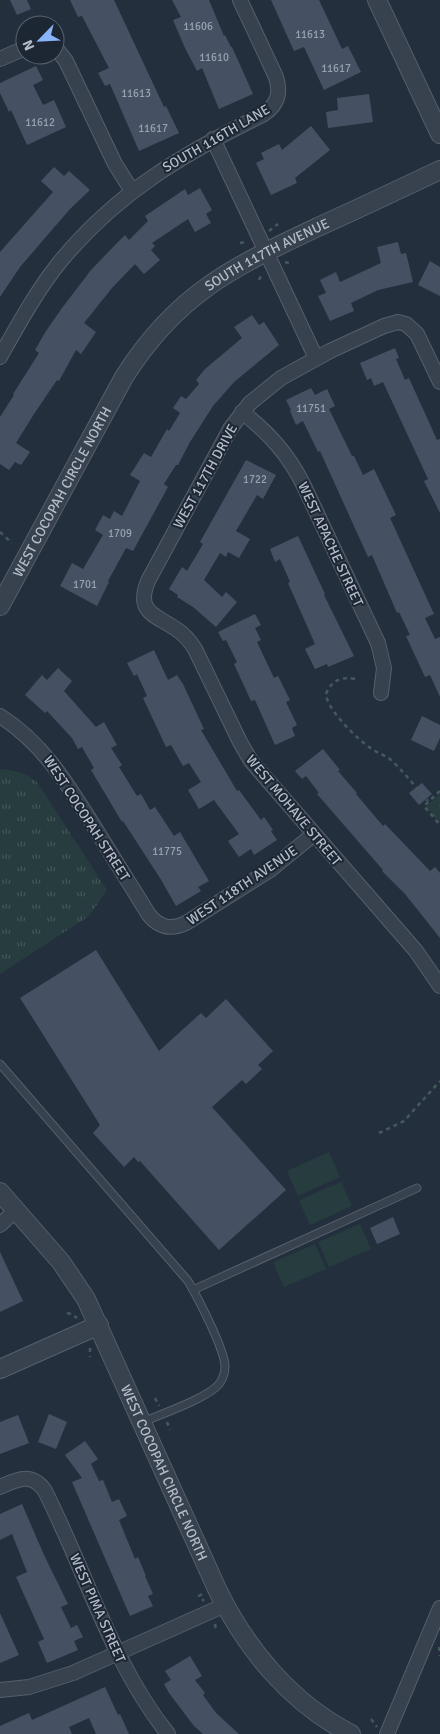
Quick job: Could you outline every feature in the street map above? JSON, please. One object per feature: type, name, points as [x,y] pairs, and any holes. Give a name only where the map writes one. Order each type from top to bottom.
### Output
[{"type":"street","name":"SOUTH 116TH LANE","points":[[0,357],[27,310],[58,265],[90,229],[132,191],[174,162],[214,138],[264,114],[274,105],[278,99],[279,90],[276,77],[240,0]]},
{"type":"street","points":[[377,0],[440,134]]},
{"type":"street","points":[[0,59],[15,52]]},
{"type":"street","points":[[65,60],[109,152],[132,191]]},
{"type":"street","points":[[214,138],[316,358]]},
{"type":"street","name":"SOUTH 117TH AVENUE","points":[[124,377],[150,340],[188,301],[216,279],[267,251],[440,170]]},
{"type":"street","name":"WEST 117TH DRIVE","points":[[145,604],[144,596],[148,581],[224,438],[242,412],[259,395],[281,378],[316,358],[384,326],[398,322],[412,328],[420,340],[440,382]]},
{"type":"street","name":"WEST COCOPAH CIRCLE NORTH","points":[[0,606],[124,377]]},
{"type":"street","name":"WEST APACHE STREET","points":[[242,412],[262,428],[281,448],[304,486],[378,643],[384,668],[381,693]]},
{"type":"street","name":"WEST MOHAVE STREET","points":[[145,604],[155,617],[178,629],[191,642],[200,656],[240,742],[251,761],[416,951],[440,986]]},
{"type":"street","name":"WEST COCOPAH STREET","points":[[0,716],[32,741],[53,764],[149,915],[154,921],[166,927]]},
{"type":"street","name":"WEST 118TH AVENUE","points":[[166,927],[172,928],[186,923],[270,870],[314,834]]},
{"type":"street","name":"WEST COCOPAH CIRCLE NORTH","points":[[0,1192],[62,1262],[99,1324],[225,1605],[258,1655],[285,1685],[314,1710],[351,1734]]},
{"type":"street","points":[[0,1225],[16,1210]]},
{"type":"street","points":[[0,1369],[99,1324]]},
{"type":"street","name":"WEST PIMA STREET","points":[[0,1487],[18,1480],[33,1480],[40,1484],[49,1498],[118,1653],[139,1694],[168,1734]]},
{"type":"street","points":[[0,1690],[29,1686],[58,1678],[225,1605]]},
{"type":"street","points":[[387,1734],[435,1636],[440,1608]]},
{"type":"lane","points":[[0,1064],[176,1265],[193,1290],[220,1349],[225,1364],[225,1372],[219,1384],[213,1390],[143,1422]]},
{"type":"lane","points":[[193,1290],[417,1188]]},
{"type":"path","points":[[0,532],[12,543]]},
{"type":"path","points":[[355,679],[343,678],[335,682],[326,694],[329,704],[337,717],[357,737],[373,750],[391,759],[428,801]]},
{"type":"path","points":[[440,791],[424,805],[425,809],[440,825]]},
{"type":"path","points":[[379,1133],[404,1121],[440,1081]]},
{"type":"path","points":[[440,1644],[438,1648],[440,1656]]},
{"type":"green space","points":[[0,769],[20,772],[37,782],[107,890],[89,916],[0,974]]},
{"type":"green space","points":[[440,794],[440,823],[426,806]]},
{"type":"green space","points":[[329,1152],[340,1177],[298,1196],[287,1171]]},
{"type":"green space","points":[[341,1182],[352,1206],[310,1225],[299,1200]]},
{"type":"green space","points":[[360,1224],[371,1249],[329,1267],[318,1242]]},
{"type":"green space","points":[[315,1244],[326,1269],[284,1287],[273,1262]]},
{"type":"building","points":[[10,0],[27,0],[31,9],[17,15]]},
{"type":"building","points":[[70,0],[114,0],[164,107],[166,106],[179,133],[139,151],[110,84],[105,86],[98,73],[109,68],[82,16],[78,17]]},
{"type":"building","points":[[172,0],[209,0],[224,36],[232,47],[253,94],[219,109],[202,68],[197,71],[185,48],[173,20],[181,17]]},
{"type":"building","points":[[271,0],[319,0],[342,49],[348,46],[361,72],[324,90],[304,47],[294,51]]},
{"type":"building","points":[[36,66],[43,80],[33,85],[43,105],[54,100],[66,127],[27,145],[11,110],[9,112],[0,93],[0,83]]},
{"type":"building","points":[[369,94],[373,122],[328,128],[326,112],[338,110],[337,98]]},
{"type":"building","points":[[311,126],[330,150],[295,178],[297,183],[271,195],[256,163],[264,159],[261,153],[279,144],[282,150]]},
{"type":"building","points":[[54,167],[64,176],[69,171],[90,190],[70,209],[20,267],[0,297],[0,252],[53,192],[41,181]]},
{"type":"building","points":[[200,188],[212,210],[206,214],[211,223],[195,232],[188,219],[152,243],[155,246],[151,250],[160,260],[144,274],[135,264],[112,288],[84,323],[96,332],[81,354],[76,350],[59,381],[57,380],[16,443],[30,452],[21,465],[15,462],[9,470],[0,464],[0,417],[39,353],[35,350],[62,308],[91,270],[116,244],[125,235],[129,240],[148,221],[145,216],[185,189],[188,195]]},
{"type":"building","points":[[398,242],[401,254],[406,253],[413,282],[378,290],[351,303],[354,311],[330,321],[318,296],[326,293],[320,280],[336,272],[340,282],[381,263],[377,247]]},
{"type":"building","points":[[430,261],[440,267],[440,296],[418,285]]},
{"type":"building","points":[[252,315],[259,325],[264,322],[279,345],[234,382],[213,406],[178,465],[176,465],[164,484],[168,487],[133,551],[126,548],[97,606],[60,586],[72,563],[83,569],[103,535],[95,530],[103,515],[110,519],[114,511],[122,516],[140,481],[130,475],[144,453],[151,457],[167,429],[169,431],[180,413],[173,408],[181,396],[186,399],[199,384],[196,380],[205,369],[242,338],[234,327]]},
{"type":"building","points":[[395,348],[399,358],[396,359],[405,380],[409,378],[437,440],[440,439],[440,513],[424,481],[428,479],[383,382],[374,386],[371,378],[367,380],[360,363]]},
{"type":"building","points":[[311,388],[315,395],[327,389],[335,406],[329,409],[352,456],[354,456],[363,475],[374,469],[396,515],[390,518],[434,614],[425,618],[435,639],[440,637],[440,697],[430,675],[425,677],[406,636],[410,635],[399,612],[397,613],[372,555],[368,557],[320,451],[318,452],[303,421],[296,425],[290,411],[286,400]]},
{"type":"building","points":[[246,460],[276,475],[263,499],[257,495],[236,531],[250,539],[239,558],[228,552],[226,557],[220,553],[204,580],[222,597],[226,592],[237,602],[216,627],[169,589],[182,567],[187,571],[203,544],[200,542]]},
{"type":"building","points":[[298,536],[354,656],[328,667],[327,664],[315,669],[305,649],[315,644],[288,583],[290,582],[280,559],[275,562],[270,549]]},
{"type":"building","points":[[255,614],[261,625],[255,628],[261,640],[257,642],[274,678],[278,676],[290,700],[286,702],[297,725],[292,728],[295,736],[275,745],[255,700],[251,701],[234,664],[237,662],[226,640],[223,641],[218,632]]},
{"type":"building","points":[[154,650],[168,680],[177,675],[183,684],[204,729],[201,730],[237,791],[239,790],[261,820],[264,817],[273,830],[271,831],[277,840],[254,855],[251,849],[239,857],[228,841],[239,834],[214,800],[199,809],[188,790],[201,782],[189,763],[183,766],[171,745],[166,747],[143,698],[147,696],[137,674],[134,676],[127,663]]},
{"type":"building","points":[[58,668],[72,681],[64,691],[96,727],[104,722],[117,745],[111,748],[122,765],[119,767],[137,796],[141,794],[150,810],[155,807],[174,836],[180,832],[209,881],[198,887],[201,891],[176,906],[91,770],[94,768],[82,747],[78,749],[72,738],[47,711],[45,713],[25,695],[42,675],[47,680]]},
{"type":"building","points":[[422,716],[440,725],[440,738],[434,751],[411,740]]},
{"type":"building","points":[[323,749],[340,770],[338,771],[383,826],[385,824],[430,871],[435,867],[440,873],[440,938],[405,894],[382,871],[317,794],[319,793],[306,776],[302,779],[295,771]]},
{"type":"building","points":[[422,783],[432,794],[419,805],[409,793]]},
{"type":"building","points":[[96,950],[159,1051],[201,1013],[206,1018],[226,999],[273,1051],[258,1065],[262,1069],[246,1084],[242,1080],[212,1107],[286,1190],[219,1250],[140,1161],[138,1162],[134,1157],[124,1167],[93,1133],[100,1125],[20,998]]},
{"type":"building","points":[[393,1217],[400,1234],[377,1244],[370,1228]]},
{"type":"building","points":[[0,1252],[23,1301],[0,1312]]},
{"type":"building","points":[[49,1414],[67,1422],[56,1449],[38,1442]]},
{"type":"building","points":[[18,1415],[29,1443],[0,1454],[0,1422]]},
{"type":"building","points":[[85,1441],[98,1459],[91,1464],[99,1481],[103,1480],[112,1502],[119,1499],[127,1516],[119,1520],[135,1559],[138,1557],[153,1594],[148,1596],[153,1606],[130,1616],[72,1482],[82,1478],[65,1455]]},
{"type":"building","points":[[22,1504],[68,1604],[61,1607],[71,1628],[77,1625],[83,1637],[74,1641],[78,1650],[47,1663],[38,1642],[44,1639],[16,1577],[27,1572],[12,1534],[0,1540],[0,1514]]},
{"type":"building","points":[[0,1613],[19,1655],[0,1663]]},
{"type":"building","points":[[190,1656],[202,1676],[195,1680],[205,1693],[203,1695],[216,1713],[239,1734],[203,1734],[194,1726],[169,1693],[164,1684],[171,1680],[165,1671]]},
{"type":"building","points":[[105,1687],[129,1734],[96,1734],[89,1718],[69,1727],[72,1734],[0,1734],[0,1726],[29,1713],[32,1720]]}]
